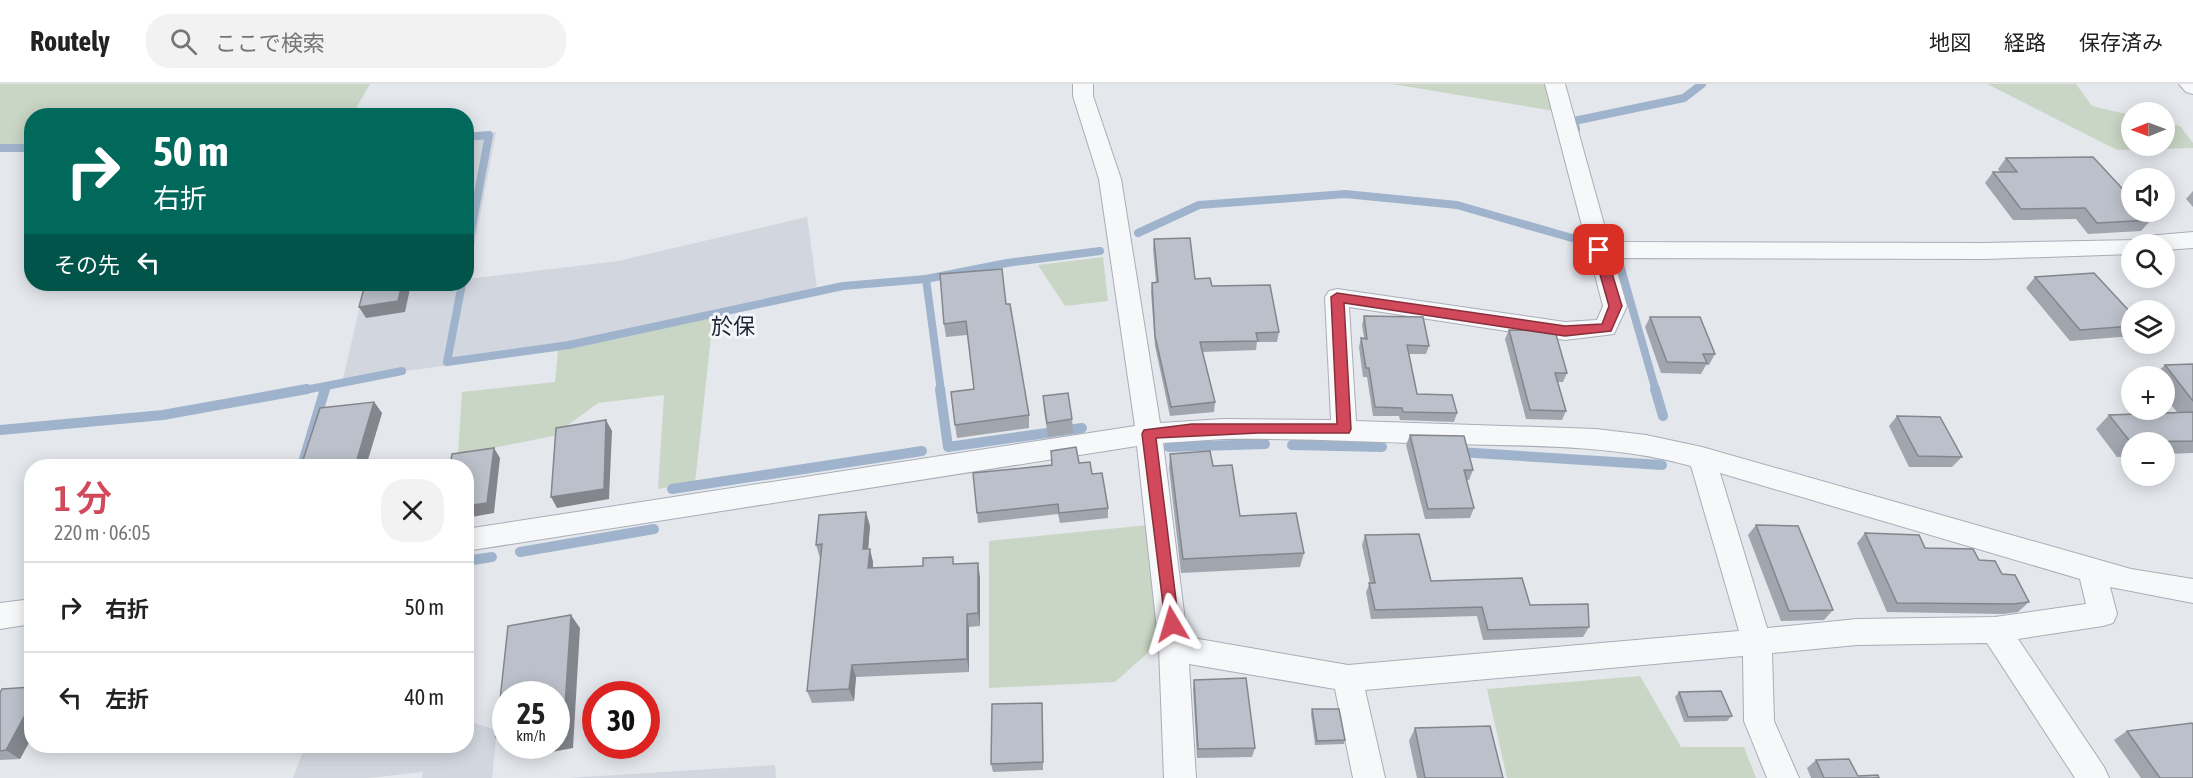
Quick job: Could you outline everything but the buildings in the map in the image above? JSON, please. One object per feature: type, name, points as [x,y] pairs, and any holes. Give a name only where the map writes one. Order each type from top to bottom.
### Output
[{"type":"street","points":[[1083,84],[1083,96],[1110,179],[1149,434],[1174,648],[1180,778]]},
{"type":"street","points":[[1344,429],[1337,297],[1565,331],[1606,328],[1616,306],[1555,84]]},
{"type":"street","points":[[2189,84],[2193,88]]},
{"type":"street","points":[[2175,242],[2193,240]]},
{"type":"street","points":[[1599,250],[1985,251],[2121,246]]},
{"type":"street","points":[[474,539],[1149,434],[1192,429],[1344,429],[1587,437],[1645,445],[1702,457],[2092,570],[2131,580],[2193,591]]},
{"type":"street","points":[[1702,457],[1757,642],[1759,721],[1783,778]]},
{"type":"street","points":[[1174,648],[1348,678],[1857,632],[1995,630],[2103,614],[2092,570]]},
{"type":"street","points":[[1,621],[24,614]]},
{"type":"street","points":[[1995,630],[2093,778]]},
{"type":"street","points":[[1348,678],[1369,778]]},
{"type":"shaded area","points":[[496,132],[474,248],[474,134]]},
{"type":"shaded area","points":[[807,217],[817,288],[558,351],[343,379],[363,291],[474,291],[474,278],[618,261]]},
{"type":"shaded area","points":[[474,723],[492,728],[492,759],[494,759],[492,778],[422,778],[423,772],[368,778],[293,778],[302,753],[474,753]]},
{"type":"shaded area","points":[[775,765],[776,778],[568,778]]},
{"type":"green space","points":[[0,84],[370,84],[356,108],[24,108],[24,152],[0,152]]},
{"type":"green space","points":[[1392,84],[1547,84],[1554,111]]},
{"type":"green space","points":[[1987,84],[2076,84],[2092,106],[2121,113],[2121,150],[2117,150]]},
{"type":"green space","points":[[2175,125],[2180,126],[2193,143],[2193,148],[2175,148]]},
{"type":"green space","points":[[1103,257],[1108,301],[1065,306],[1038,265]]},
{"type":"green space","points":[[713,318],[695,483],[658,489],[664,395],[598,403],[553,436],[458,455],[462,392],[555,382],[558,351]]},
{"type":"green space","points":[[1149,525],[1161,641],[1115,682],[989,688],[989,541]]},
{"type":"green space","points":[[1640,676],[1681,747],[1744,747],[1756,778],[1507,778],[1487,689]]},
{"type":"waterway","points":[[1576,129],[1574,121],[1684,98],[1702,84]]},
{"type":"waterway","points":[[474,136],[489,135],[474,215]]},
{"type":"waterway","points":[[0,148],[24,148]]},
{"type":"waterway","points":[[1138,233],[1199,205],[1345,194],[1457,205],[1572,238]]},
{"type":"waterway","points":[[926,279],[1007,263],[1100,251]]},
{"type":"waterway","points":[[1618,258],[1656,391]]},
{"type":"waterway","points":[[461,291],[447,362],[569,345],[843,286],[926,279]]},
{"type":"waterway","points":[[926,279],[941,391]]},
{"type":"waterway","points":[[326,386],[402,371]]},
{"type":"waterway","points":[[299,391],[326,386]]},
{"type":"waterway","points":[[325,391],[326,386]]},
{"type":"waterway","points":[[0,430],[163,415],[307,389]]},
{"type":"waterway","points":[[304,459],[325,389]]},
{"type":"waterway","points":[[940,389],[948,447],[1082,428]]},
{"type":"waterway","points":[[1655,389],[1663,416]]},
{"type":"waterway","points":[[1169,447],[1265,444]]},
{"type":"waterway","points":[[1292,445],[1382,447]]},
{"type":"waterway","points":[[672,489],[922,451]]},
{"type":"waterway","points":[[1459,452],[1662,465]]},
{"type":"waterway","points":[[520,552],[654,529]]},
{"type":"waterway","points":[[474,560],[492,557]]},
{"type":"district","name":"於保","points":[[733,326]]},
{"type":"route","points":[[1172,624],[1149,434],[1192,429],[1344,429],[1337,297],[1565,331],[1606,328],[1616,306],[1599,250]]}]
